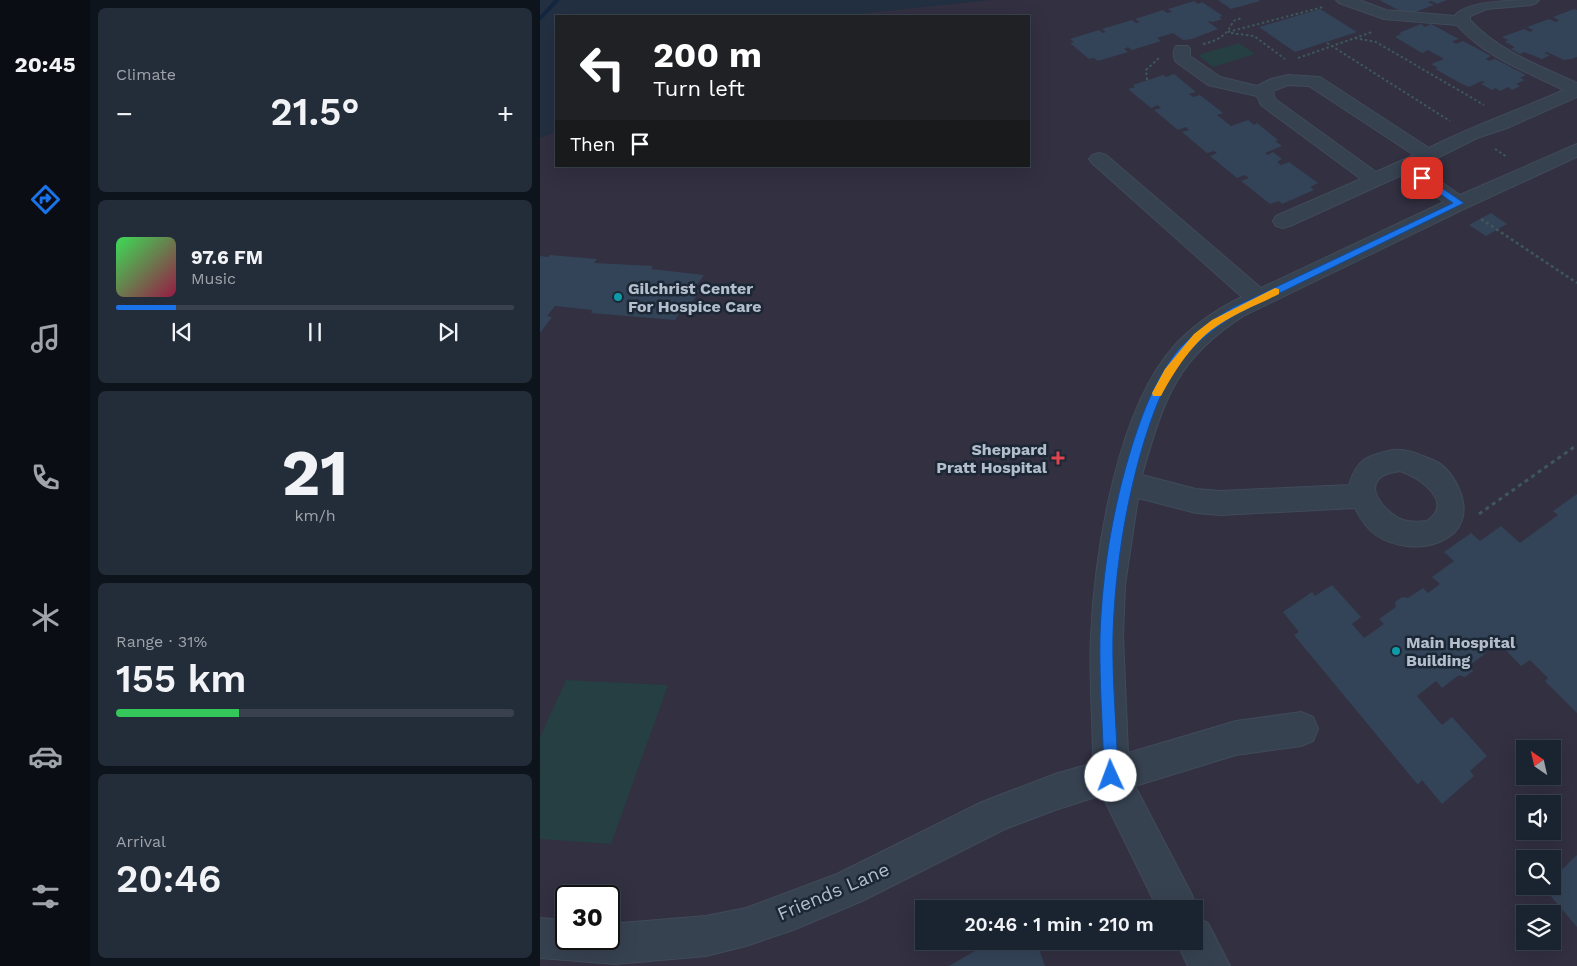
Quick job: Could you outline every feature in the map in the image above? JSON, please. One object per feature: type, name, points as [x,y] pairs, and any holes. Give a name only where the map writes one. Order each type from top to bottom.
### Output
[{"type":"street","points":[[1344,0],[1384,14],[1462,21],[1477,36],[1495,48],[1577,90]]},
{"type":"street","points":[[1462,21],[1463,14],[1471,8],[1486,2],[1531,0]]},
{"type":"street","points":[[1182,49],[1182,58],[1214,81],[1265,93]]},
{"type":"street","points":[[1375,180],[1266,101],[1264,89],[1280,80],[1314,81],[1428,156]]},
{"type":"street","points":[[1283,221],[1428,156],[1470,134],[1501,124],[1577,90]]},
{"type":"street","points":[[1173,900],[1111,776],[1107,636],[1114,548],[1126,483],[1145,421],[1156,394],[1169,371],[1184,351],[1216,322],[1259,299],[1467,209],[1577,150]]},
{"type":"street","points":[[1099,159],[1259,299]]},
{"type":"street","points":[[1405,166],[1467,209]]},
{"type":"street","points":[[1126,483],[1196,501],[1221,503],[1362,496]]},
{"type":"street","name":"Friends Lane","points":[[540,938],[614,944],[706,936],[746,927],[793,911],[849,888],[995,815],[1055,792],[1236,738],[1301,729]]},
{"type":"street","points":[[1201,950],[1210,966]]},
{"type":"path","points":[[1182,49],[1192,45],[1214,42],[1228,32],[1344,0]]},
{"type":"path","points":[[1228,32],[1233,21],[1242,18]]},
{"type":"path","points":[[1297,58],[1376,30],[1375,39]]},
{"type":"path","points":[[1228,32],[1254,36],[1288,61]]},
{"type":"path","points":[[1355,38],[1375,39],[1485,105]]},
{"type":"path","points":[[1327,43],[1508,157]]},
{"type":"path","points":[[1467,209],[1577,283]]},
{"type":"path","points":[[1471,519],[1577,445]]},
{"type":"shaded area","name":"Sheppard Pratt Hospital","points":[[991,0],[1577,0],[1577,966],[540,966],[540,138],[555,132],[555,167],[1030,167],[1030,15],[849,15]]},
{"type":"green space","points":[[1239,43],[1255,54],[1213,67],[1198,55]]},
{"type":"green space","points":[[566,680],[668,685],[611,844],[540,839],[540,737]]},
{"type":"building","points":[[1218,0],[1259,0],[1260,1],[1231,9]]},
{"type":"building","points":[[1379,0],[1447,0],[1437,4],[1431,1],[1428,2],[1434,5],[1410,14]]},
{"type":"building","points":[[1194,1],[1198,4],[1202,2],[1223,16],[1219,17],[1222,19],[1213,22],[1207,21],[1218,29],[1192,39],[1183,40],[1173,33],[1157,38],[1161,41],[1132,50],[1128,47],[1124,49],[1128,52],[1098,61],[1094,58],[1089,59],[1070,43],[1074,42],[1070,39],[1099,30],[1103,33],[1106,32],[1102,29],[1132,20],[1136,23],[1140,22],[1135,19],[1163,10],[1167,13],[1172,12],[1168,9]]},
{"type":"building","points":[[1320,9],[1357,32],[1295,52],[1259,27]]},
{"type":"building","points":[[1574,9],[1577,10],[1577,57],[1572,59],[1564,60],[1547,52],[1544,53],[1550,55],[1542,59],[1524,52],[1520,54],[1511,49],[1515,47],[1505,42],[1508,40],[1502,37],[1524,29],[1530,32],[1533,30],[1527,27],[1549,19],[1556,22],[1559,20],[1553,17]]},
{"type":"building","points":[[1421,24],[1425,27],[1431,24],[1459,39],[1452,41],[1456,44],[1463,41],[1491,56],[1485,59],[1489,61],[1495,59],[1526,75],[1520,78],[1525,80],[1516,84],[1520,86],[1512,90],[1508,87],[1500,91],[1496,88],[1492,90],[1481,84],[1485,82],[1482,81],[1469,87],[1460,83],[1435,69],[1438,68],[1431,64],[1444,59],[1428,50],[1422,53],[1395,37],[1401,34],[1399,33]]},
{"type":"building","points":[[1174,74],[1196,92],[1189,94],[1193,97],[1200,95],[1223,113],[1217,115],[1231,126],[1248,120],[1254,125],[1257,123],[1278,140],[1275,141],[1282,146],[1265,153],[1268,155],[1273,152],[1282,159],[1277,162],[1281,165],[1289,162],[1318,183],[1310,187],[1314,190],[1282,204],[1279,201],[1270,204],[1241,181],[1249,178],[1245,175],[1237,178],[1210,156],[1217,153],[1214,151],[1207,153],[1182,132],[1189,130],[1186,127],[1178,130],[1154,110],[1161,108],[1158,105],[1151,108],[1128,89],[1135,87],[1133,85],[1163,75],[1166,77]]},
{"type":"building","points":[[1491,213],[1507,224],[1486,236],[1469,225]]},
{"type":"building","name":"Gilchrist Center For Hospice Care","points":[[550,255],[597,259],[594,263],[653,266],[651,269],[704,275],[694,289],[700,290],[691,304],[685,304],[675,320],[591,313],[592,310],[555,306],[547,316],[552,317],[540,333],[540,256],[548,257]]},
{"type":"building","name":"Main Hospital Building","points":[[1577,494],[1577,713],[1545,681],[1548,678],[1530,660],[1521,666],[1495,639],[1482,649],[1486,653],[1470,665],[1473,671],[1465,677],[1459,675],[1442,688],[1436,681],[1417,696],[1442,725],[1452,717],[1487,756],[1470,771],[1474,776],[1442,804],[1422,780],[1418,785],[1294,635],[1299,632],[1283,612],[1312,592],[1315,596],[1332,585],[1361,617],[1352,624],[1364,638],[1384,624],[1379,619],[1396,607],[1395,602],[1402,597],[1408,598],[1423,588],[1428,593],[1440,584],[1432,577],[1454,561],[1444,552],[1471,533],[1480,541],[1501,526],[1520,543],[1558,515],[1553,511]]},
{"type":"building","points":[[1577,855],[1577,927],[1561,908],[1561,905],[1558,905],[1550,895],[1561,895],[1561,870]]},
{"type":"building","points":[[977,950],[1039,950],[1045,966],[949,966]]},
{"type":"waterway","points":[[540,19],[557,0]]},
{"type":"slow traffic","points":[[1157,393],[1169,371],[1197,337],[1216,322],[1275,291]]},
{"type":"place","name":"Gilchrist Center For Hospice Care","points":[[618,297]]},
{"type":"place","name":"Sheppard Pratt Hospital","points":[[1058,458]]},
{"type":"place","name":"Main Hospital Building","points":[[1396,651]]},
{"type":"route","points":[[1111,776],[1107,636],[1114,548],[1126,483],[1145,421],[1156,394],[1169,371],[1184,351],[1197,337],[1216,322],[1237,310],[1459,203],[1422,178]]}]
